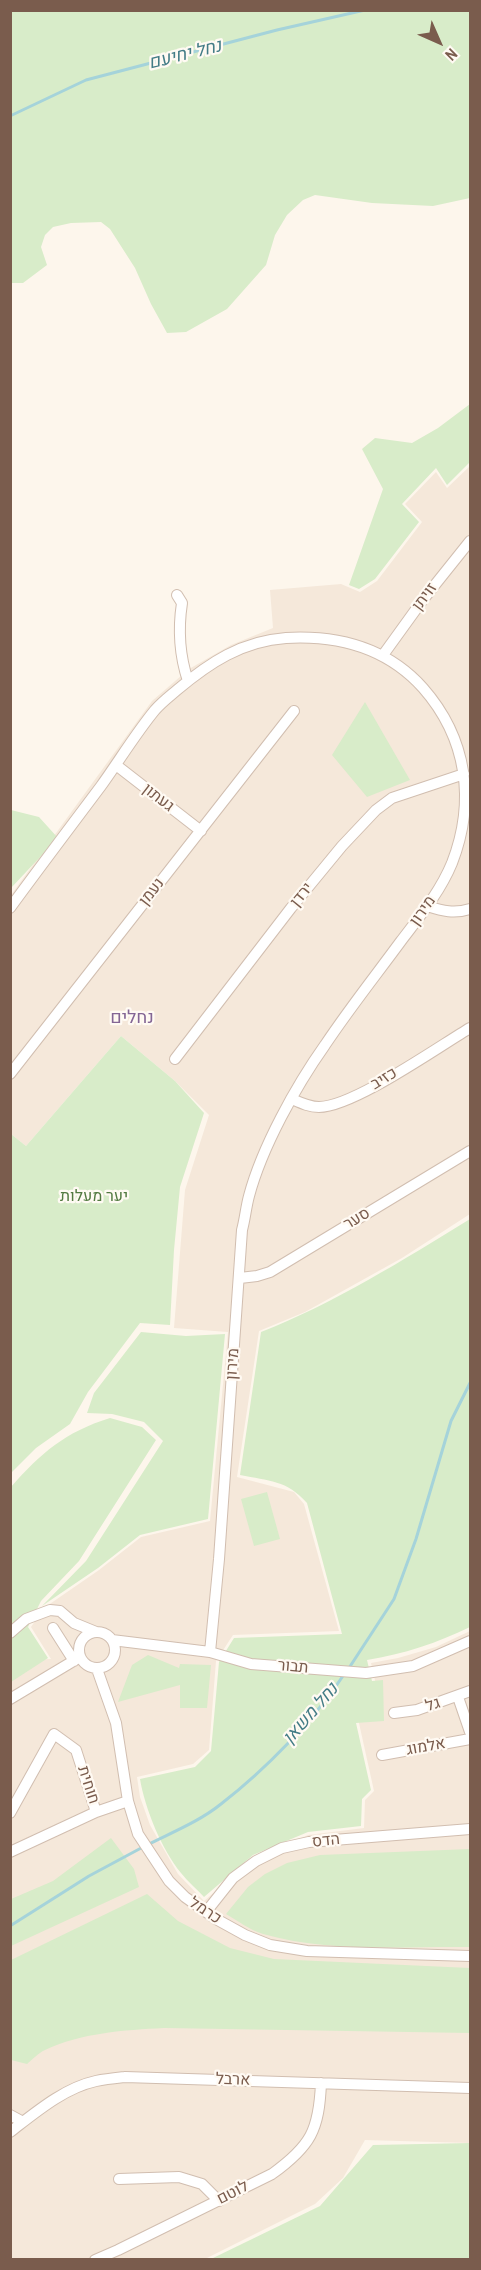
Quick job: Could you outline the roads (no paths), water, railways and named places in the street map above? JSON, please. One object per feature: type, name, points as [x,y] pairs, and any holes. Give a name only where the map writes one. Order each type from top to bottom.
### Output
[{"type":"street","name":"זויתן","points":[[383,655],[422,600],[471,541]]},
{"type":"street","points":[[177,595],[182,603],[179,618],[181,661],[188,681]]},
{"type":"street","name":"מירון","points":[[10,908],[157,708],[207,665],[241,649],[271,639],[298,637],[352,644],[383,655],[414,679],[436,704],[452,731],[464,774],[465,811],[460,837],[451,864],[427,906],[324,1047],[292,1099],[262,1156],[249,1196],[243,1230],[210,1652]]},
{"type":"street","name":"נעמן","points":[[10,1074],[294,711]]},
{"type":"street","name":"געתון","points":[[116,765],[201,831]]},
{"type":"street","name":"ירדן","points":[[175,1059],[291,908],[342,846],[376,810],[392,798],[464,774]]},
{"type":"street","points":[[427,906],[446,912],[459,913],[471,909]]},
{"type":"street","name":"כזיב","points":[[292,1099],[307,1106],[338,1104],[471,1028]]},
{"type":"street","name":"סער","points":[[240,1278],[270,1272],[471,1151]]},
{"type":"street","points":[[10,1633],[26,1619],[50,1610],[60,1611],[74,1623],[108,1636],[116,1651],[112,1661],[103,1668],[87,1666],[77,1659],[53,1628]]},
{"type":"street","points":[[74,1623],[80,1646]]},
{"type":"street","points":[[10,1699],[77,1659],[80,1646],[86,1636],[97,1632]]},
{"type":"street","name":"תבור","points":[[112,1640],[210,1652],[251,1664],[366,1673],[413,1666],[471,1641]]},
{"type":"street","name":"כרמל","points":[[97,1669],[116,1723],[128,1801],[138,1834],[169,1881],[185,1898],[245,1935],[270,1945],[307,1951],[471,1956]]},
{"type":"street","name":"גל","points":[[393,1713],[417,1710],[471,1691]]},
{"type":"street","points":[[458,1697],[471,1732]]},
{"type":"street","name":"חוחית","points":[[10,1813],[54,1734],[76,1750],[96,1812]]},
{"type":"street","name":"אלמוג","points":[[382,1755],[471,1738]]},
{"type":"street","points":[[10,1852],[96,1812],[128,1801]]},
{"type":"street","name":"הדס","points":[[206,1912],[233,1878],[256,1861],[282,1848],[309,1842],[471,1829]]},
{"type":"street","name":"ארבל","points":[[10,2132],[75,2088],[96,2081],[125,2077],[471,2088]]},
{"type":"street","name":"לוטם","points":[[95,2259],[219,2201],[272,2174],[292,2160],[309,2141],[320,2112],[321,2083]]},
{"type":"street","points":[[10,2115],[23,2122]]},
{"type":"street","points":[[119,2179],[180,2177],[202,2184],[219,2201]]},
{"type":"waterway","name":"נחל יחיעם","points":[[10,116],[86,80],[277,30],[365,10]]},
{"type":"waterway","name":"נחל משאן","points":[[349,1668],[394,1599],[416,1539],[451,1421],[470,1383]]},
{"type":"waterway","name":"נחל משאן","points":[[149,1844],[204,1816],[238,1790],[272,1760],[304,1726],[345,1673]]},
{"type":"waterway","name":"נחל משאן","points":[[10,1926],[89,1876],[143,1847]]},
{"type":"district","name":"נחלים","points":[[132,1018]]},
{"type":"park label","name":"יער מעלות","points":[[94,1197]]}]
